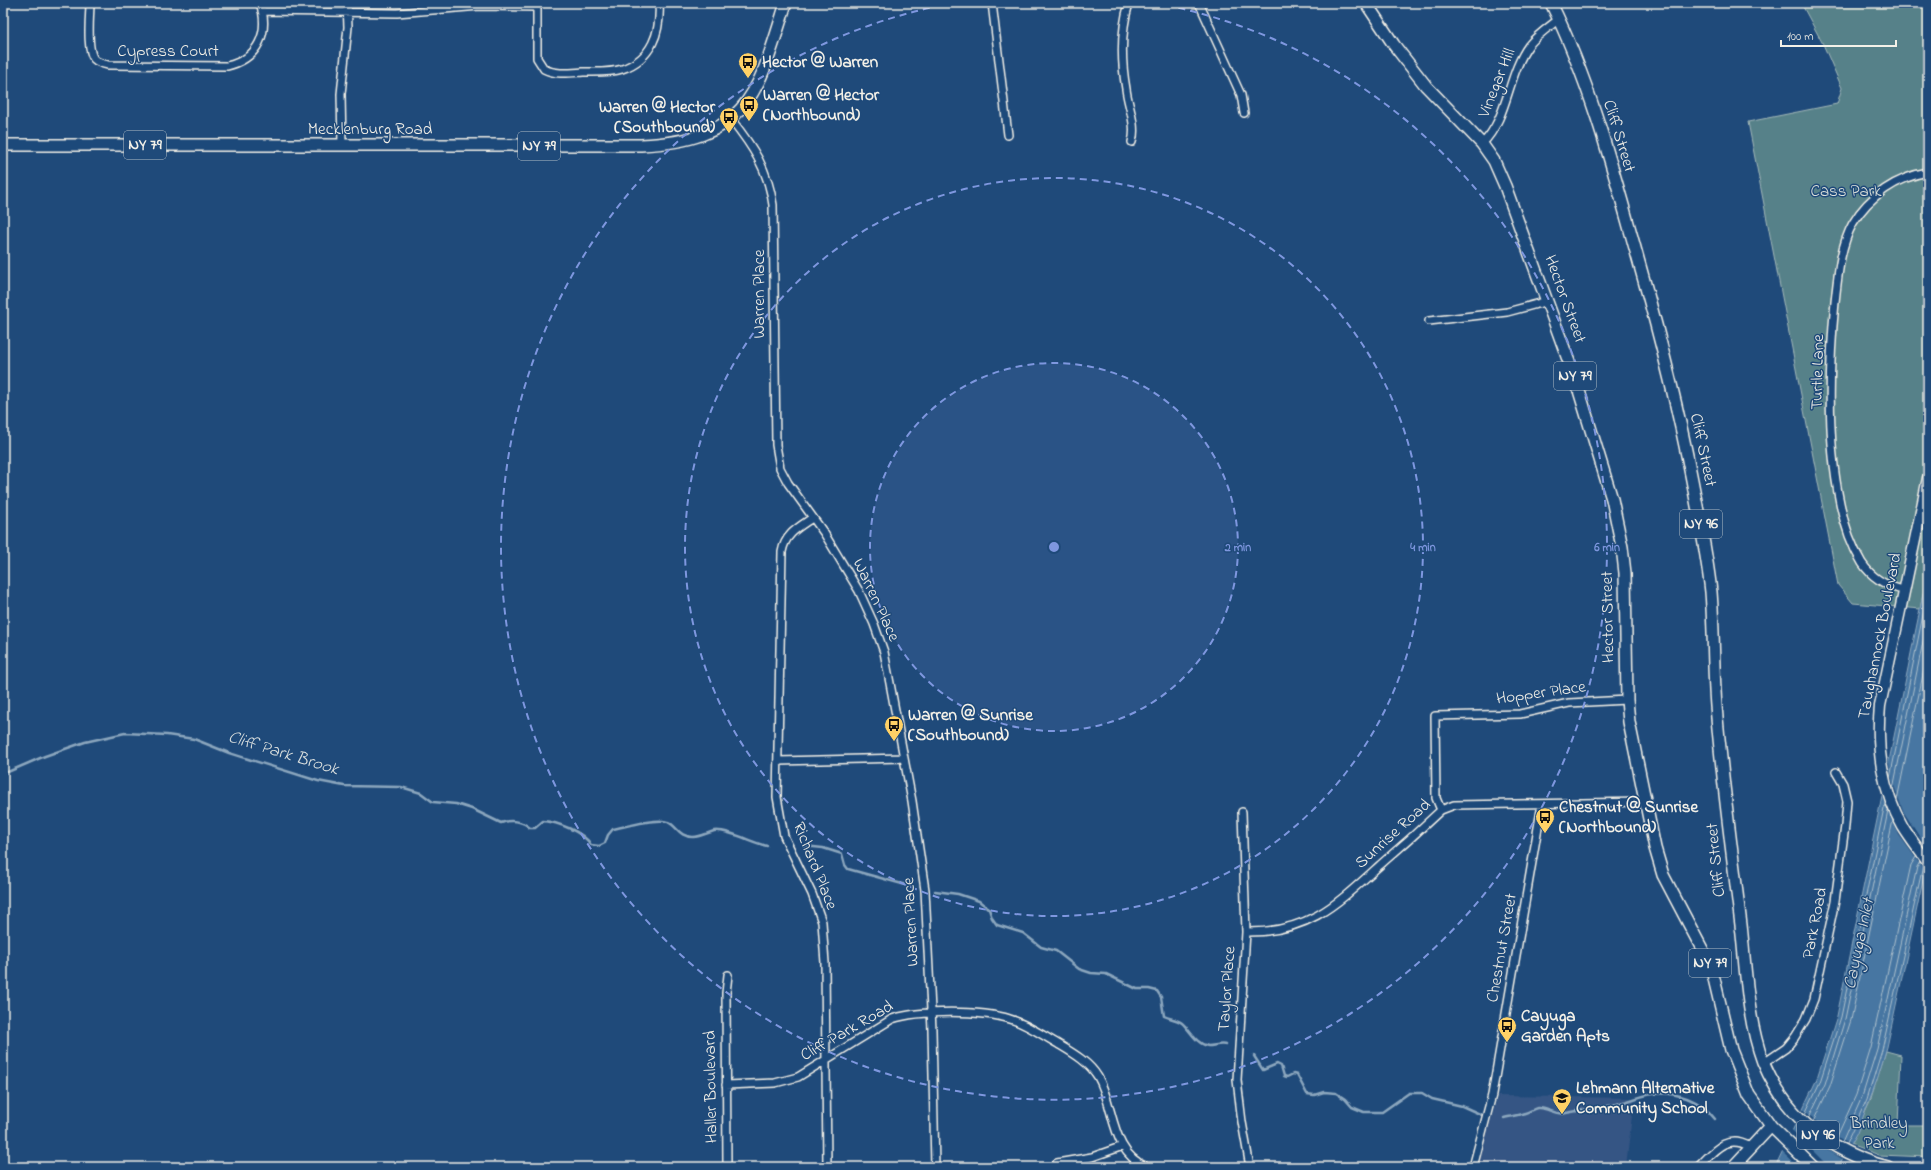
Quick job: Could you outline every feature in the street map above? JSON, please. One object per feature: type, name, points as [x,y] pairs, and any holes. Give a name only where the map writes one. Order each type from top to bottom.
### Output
[{"type":"main road","name":"NY 79","points":[[731,119],[751,96],[760,82],[786,3]]},
{"type":"main road","name":"Hector Street","points":[[1366,3],[1394,45],[1421,80],[1482,144],[1494,161],[1505,186],[1548,301],[1596,442],[1619,531],[1627,594],[1627,700],[1633,744],[1655,848],[1663,875],[1711,966],[1731,1050],[1741,1077],[1755,1104],[1771,1126]]},
{"type":"main road","name":"Cliff Street","points":[[1551,3],[1585,83],[1631,234],[1663,348],[1681,425],[1708,566],[1716,711],[1754,1033],[1764,1063]]},
{"type":"main road","name":"Mecklenburg Road","points":[[3,145],[662,144],[683,141],[700,136],[714,130],[731,119]]},
{"type":"main road","name":"Taughannock Boulevard","points":[[1928,478],[1903,590],[1880,706],[1879,747],[1883,774],[1892,804],[1903,827],[1928,863]]},
{"type":"main road","name":"NY 96","points":[[1764,1063],[1781,1096],[1788,1106],[1815,1134],[1842,1151],[1888,1167]]},
{"type":"main road","name":"NY 79","points":[[1771,1126],[1813,1167]]},
{"type":"main road","points":[[1733,1167],[1771,1126]]},
{"type":"street","name":"Cypress Court","points":[[90,3],[90,50],[93,58],[98,62],[108,65],[227,66],[245,60],[258,44],[262,27],[262,11],[260,3]]},
{"type":"street","points":[[342,145],[341,94],[347,3]]},
{"type":"street","points":[[262,11],[347,11],[397,13],[480,6],[537,5],[537,58],[544,69],[557,73],[608,72],[622,69],[636,62],[646,54],[653,44],[658,32],[660,19],[659,3]]},
{"type":"street","points":[[992,3],[1008,135]]},
{"type":"street","points":[[1129,3],[1123,32],[1123,53],[1126,90],[1134,129],[1132,142]]},
{"type":"street","points":[[1199,3],[1241,95],[1244,113]]},
{"type":"street","name":"Vinegar Hill","points":[[1482,144],[1493,132],[1520,61],[1528,46],[1559,19]]},
{"type":"street","name":"Warren Place","points":[[731,119],[756,153],[770,187],[774,217],[776,452],[784,477],[845,566],[859,590],[884,652],[890,678],[925,890],[931,1013],[935,1167]]},
{"type":"street","name":"Turtle Lane","points":[[1903,590],[1886,585],[1869,572],[1856,553],[1848,533],[1840,502],[1834,465],[1832,349],[1838,272],[1844,244],[1853,224],[1867,205],[1883,190],[1908,177],[1928,172]]},
{"type":"street","points":[[1429,321],[1507,312],[1548,301]]},
{"type":"street","name":"Richard Place","points":[[812,518],[790,534],[783,545],[782,552],[777,797],[782,829],[812,894],[822,922],[825,963],[827,1167]]},
{"type":"street","name":"Hopper Place","points":[[1441,810],[1436,798],[1435,716],[1520,714],[1569,703],[1627,700]]},
{"type":"street","points":[[778,761],[904,758]]},
{"type":"street","name":"Park Road","points":[[1764,1063],[1786,1048],[1795,1037],[1806,1019],[1814,999],[1835,900],[1845,826],[1847,801],[1843,784],[1836,772]]},
{"type":"street","name":"Sunrise Road","points":[[1246,932],[1271,931],[1286,928],[1326,912],[1349,894],[1441,810],[1454,805],[1645,802]]},
{"type":"street","name":"Chestnut Street","points":[[1474,1167],[1492,1095],[1542,804]]},
{"type":"street","name":"Taylor Place","points":[[1242,812],[1246,932],[1237,1080],[1242,1122],[1250,1167]]},
{"type":"street","name":"Haller Boulevard","points":[[727,1167],[726,1007],[728,975]]},
{"type":"street","name":"Cliff Park Road","points":[[726,1085],[775,1083],[788,1081],[798,1077],[892,1018],[912,1013],[989,1014],[1010,1019],[1033,1029],[1080,1058],[1094,1072],[1103,1088],[1117,1135],[1122,1146],[1131,1158],[1147,1167]]},
{"type":"street","points":[[1698,1167],[1715,1150],[1724,1144],[1737,1141],[1750,1147]]},
{"type":"street","points":[[1057,1163],[1092,1157],[1122,1146]]},
{"type":"shaded area","name":"Lehmann Alternative Community School","points":[[1498,1096],[1634,1098],[1626,1167],[1477,1167]]},
{"type":"green space","name":"Cass Park","points":[[1801,3],[1928,3],[1928,570],[1920,609],[1853,603],[1838,585],[1748,122],[1837,104],[1842,88],[1823,44]]},
{"type":"green space","name":"Brindley Park","points":[[1886,1051],[1901,1055],[1898,1125],[1928,1125],[1928,1157],[1879,1155],[1850,1144],[1870,1101]]},
{"type":"water","name":"Cayuga Inlet","points":[[1928,570],[1928,857],[1887,1047],[1877,1080],[1857,1133],[1838,1167],[1775,1167],[1816,1081],[1837,1016]]},
{"type":"pier","points":[[1888,759],[1892,780],[1903,811],[1928,850],[1927,874],[1899,835],[1884,802],[1881,793]]},
{"type":"pier","points":[[1801,1107],[1822,1127],[1852,1146],[1844,1160],[1812,1141],[1794,1123]]},
{"type":"pier","points":[[1791,1129],[1829,1167],[1799,1167],[1781,1150]]},
{"type":"waterway","name":"Cliff Park Brook","points":[[3,774],[45,756],[85,742],[125,733],[167,735],[194,739],[229,753],[318,781],[344,786],[401,787],[421,793],[433,802],[456,804],[472,809],[501,823],[516,821],[530,828],[535,828],[543,821],[555,823],[570,828],[588,840],[591,845],[599,846],[605,843],[608,835],[613,829],[641,823],[663,821],[668,822],[688,837],[719,831],[733,834],[767,846]]},
{"type":"waterway","name":"Cliff Park Brook","points":[[804,846],[823,848],[842,854],[845,865],[848,869],[913,887]]},
{"type":"waterway","name":"Cliff Park Brook","points":[[935,891],[958,894],[979,901],[989,909],[992,918],[997,925],[1023,933],[1041,947],[1056,951],[1079,969],[1091,973],[1106,974],[1137,989],[1157,991],[1161,997],[1164,1016],[1182,1023],[1197,1040],[1204,1045],[1226,1045]]},
{"type":"waterway","name":"Cliff Park Brook","points":[[1254,1056],[1263,1070],[1277,1064],[1281,1066],[1284,1076],[1287,1077],[1293,1074],[1297,1075],[1307,1094],[1314,1095],[1324,1092],[1336,1093],[1345,1099],[1352,1107],[1364,1112],[1382,1112],[1409,1093],[1422,1093],[1432,1099],[1462,1106],[1482,1115]]},
{"type":"waterway","name":"Cliff Park Brook","points":[[1504,1118],[1525,1113],[1537,1108],[1562,1114],[1606,1106],[1662,1093],[1687,1098],[1703,1107],[1715,1119]]},
{"type":"place","name":"Hector @ Warren","points":[[748,79]]},
{"type":"place","name":"Warren @ Hector (Northbound)","points":[[749,122]]},
{"type":"place","name":"Warren @ Hector (Southbound)","points":[[729,134]]},
{"type":"place","name":"Warren @ Sunrise (Southbound)","points":[[894,742]]},
{"type":"place","name":"Chestnut @ Sunrise (Northbound)","points":[[1545,834]]},
{"type":"place","name":"Cayuga Garden Apts","points":[[1507,1043]]},
{"type":"place","name":"Lehmann Alternative Community School","points":[[1562,1115]]}]
